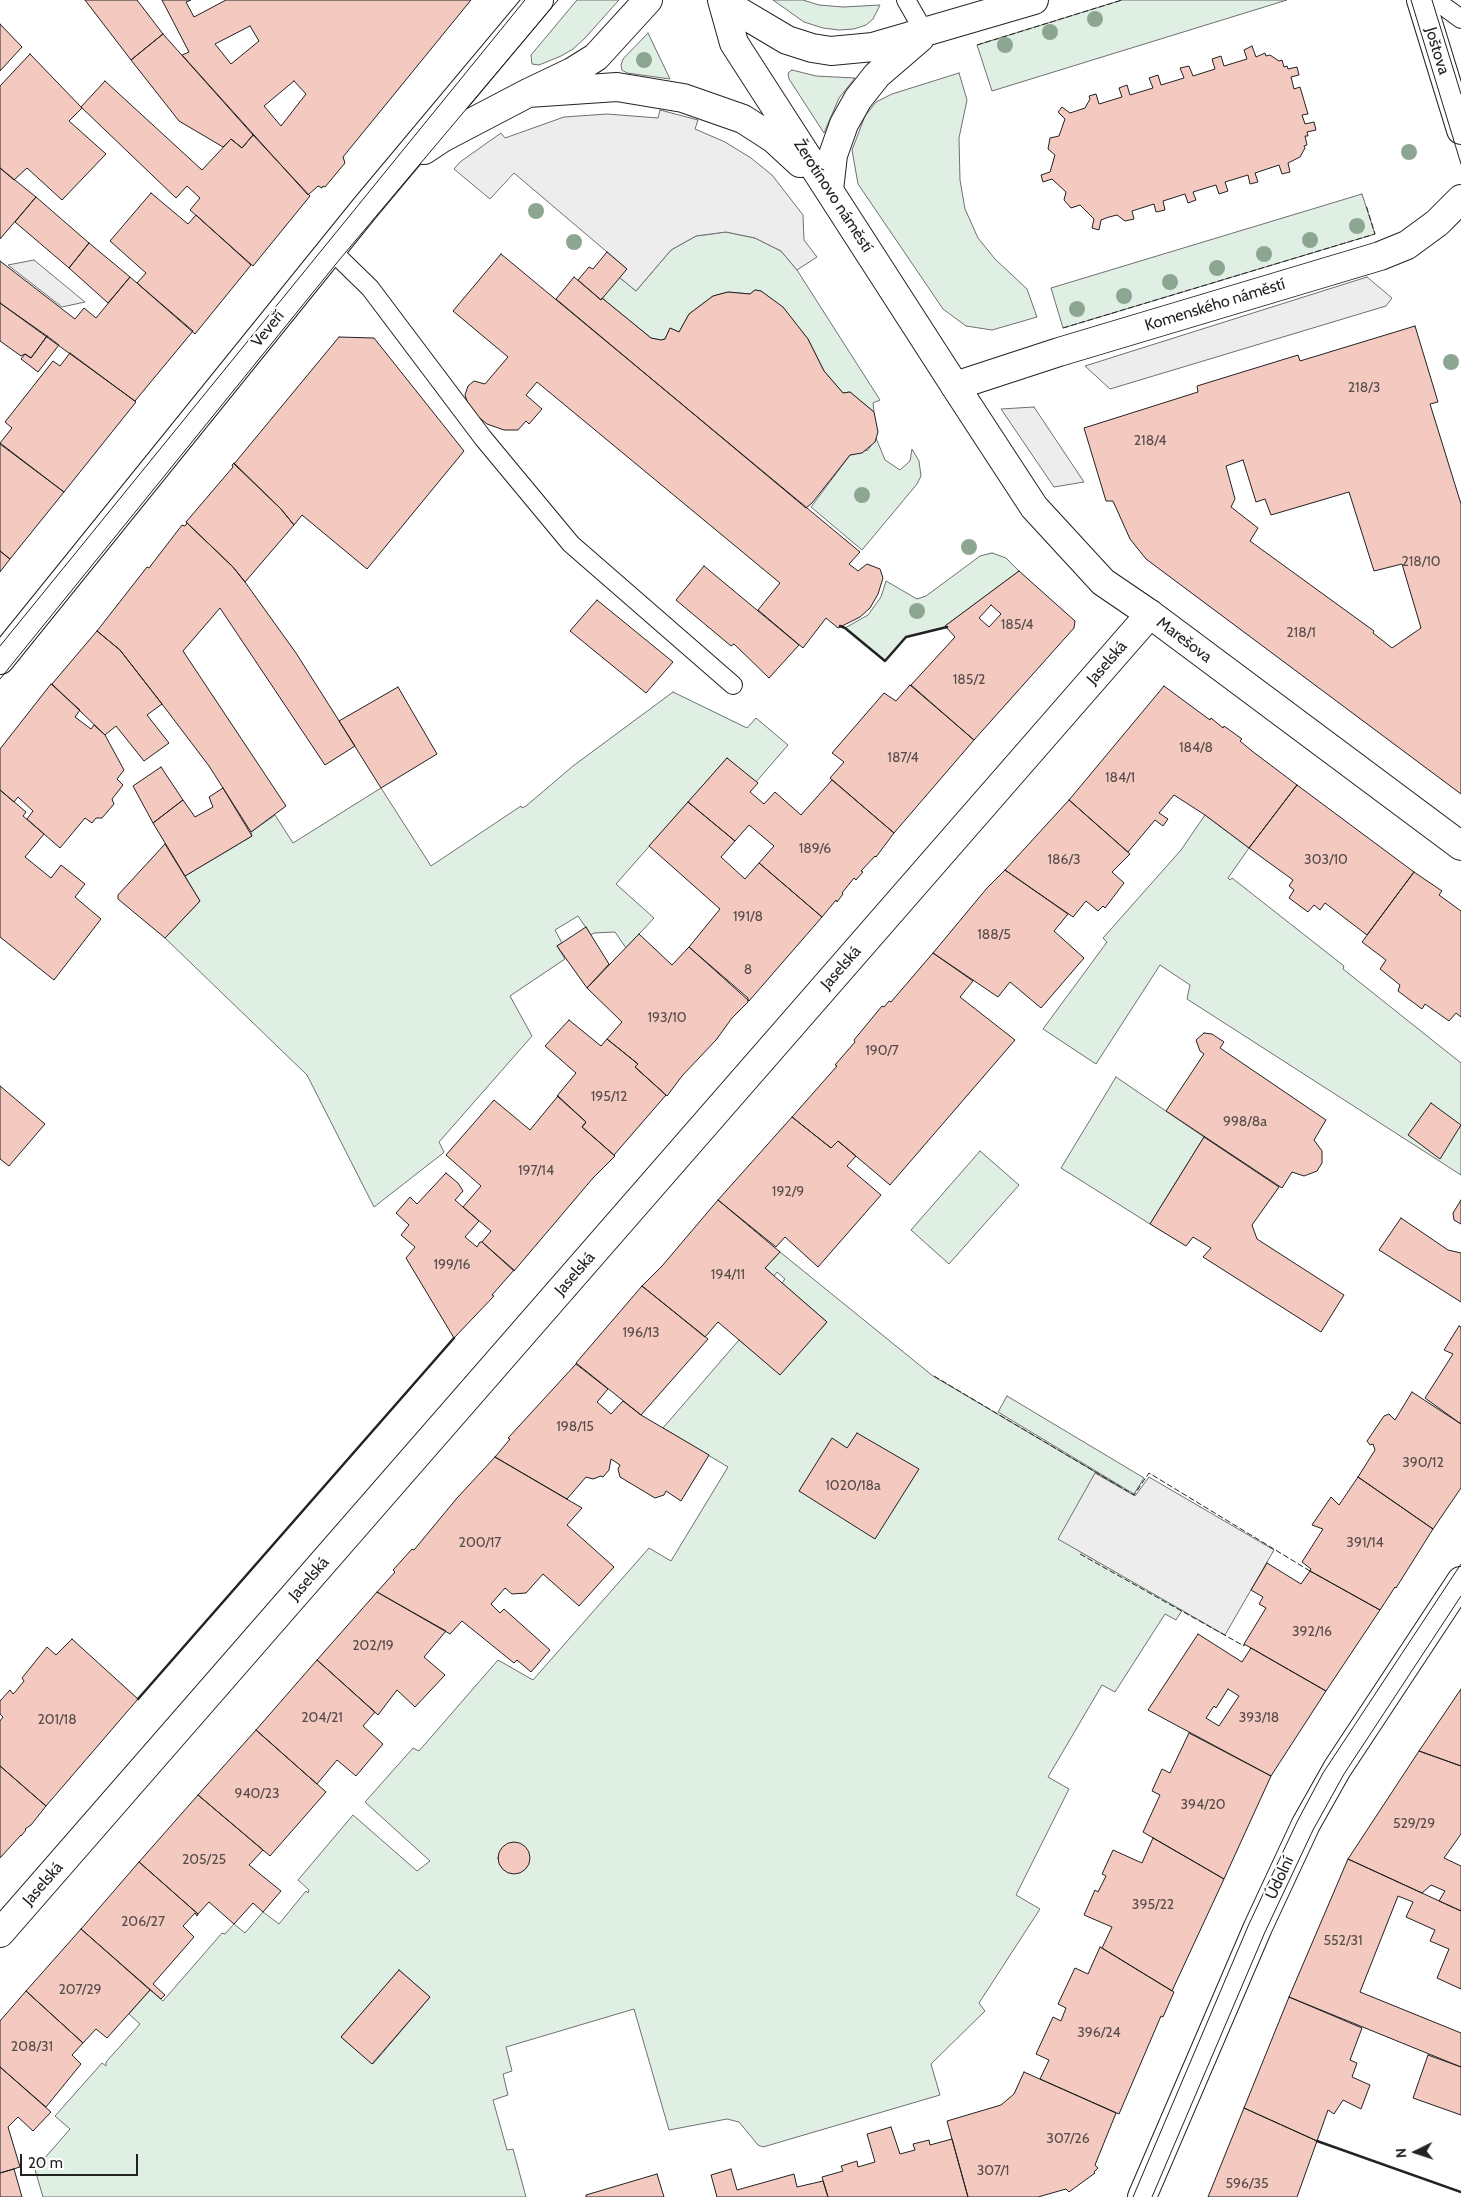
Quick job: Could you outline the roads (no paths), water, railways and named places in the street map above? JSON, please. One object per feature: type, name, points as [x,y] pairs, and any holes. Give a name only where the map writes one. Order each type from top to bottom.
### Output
[{"type":"street","name":"Veveří","points":[[0,660],[331,250],[540,0]]},
{"type":"street","points":[[406,162],[442,138],[572,72],[596,57],[648,0]]},
{"type":"street","points":[[723,1],[787,40],[832,51],[859,49],[925,34],[1034,0]]},
{"type":"street","name":"Joštova","points":[[1421,0],[1461,130]]},
{"type":"street","name":"Žerotínovo náměstí","points":[[723,1],[734,43],[955,386]]},
{"type":"street","points":[[829,190],[833,155],[844,124],[858,98],[877,75],[925,34]]},
{"type":"street","points":[[528,93],[617,87],[683,98],[743,119],[774,139],[829,190]]},
{"type":"street","name":"Komenského náměstí","points":[[955,386],[1058,352],[1380,256],[1407,245],[1437,223],[1461,199]]},
{"type":"street","name":"Marešova","points":[[955,386],[1034,507],[1103,582],[1150,614],[1461,846]]},
{"type":"street","name":"Jaselská","points":[[0,1933],[1150,614]]},
{"type":"street","name":"Údolní","points":[[1142,2197],[1258,1927],[1306,1824],[1342,1761],[1461,1581]]},
{"type":"lane","points":[[906,0],[925,34]]},
{"type":"lane","points":[[1435,0],[1461,19]]},
{"type":"lane","points":[[331,250],[370,288],[482,438],[571,544],[733,686]]},
{"type":"tram line","points":[[0,646],[525,0]]},
{"type":"tram line","points":[[0,679],[340,259],[558,0]]},
{"type":"tram line","points":[[1411,0],[1461,164]]},
{"type":"tram line","points":[[1432,0],[1461,94]]},
{"type":"tram line","points":[[1133,2197],[1249,1924],[1297,1822],[1323,1773],[1461,1564]]},
{"type":"tram line","points":[[1152,2197],[1265,1932],[1313,1830],[1344,1774],[1461,1596]]}]
